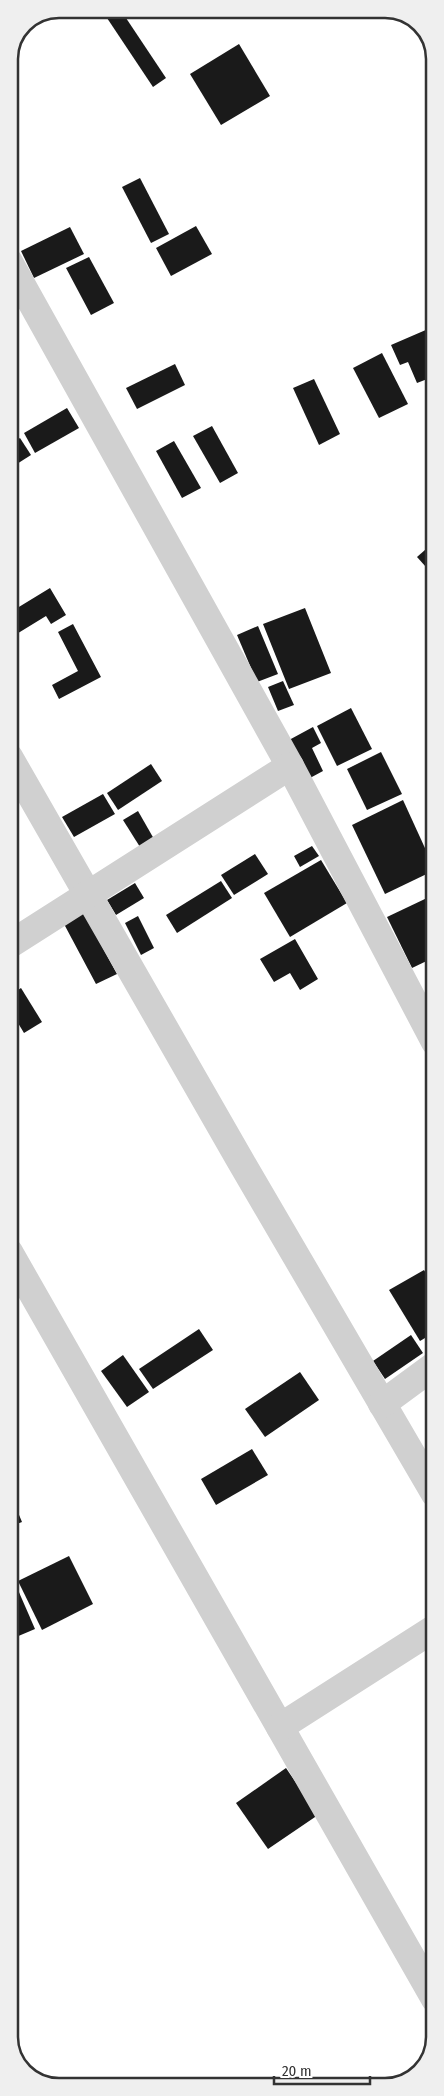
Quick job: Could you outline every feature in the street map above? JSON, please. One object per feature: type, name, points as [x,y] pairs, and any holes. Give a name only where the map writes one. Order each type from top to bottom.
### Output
[{"type":"street","points":[[18,278],[290,766],[426,1026]]},
{"type":"street","points":[[18,939],[290,766]]},
{"type":"street","points":[[18,772],[427,1480]]},
{"type":"street","points":[[18,1268],[427,1985]]},
{"type":"street","points":[[382,1404],[427,1371]]},
{"type":"street","points":[[280,1727],[427,1633]]},
{"type":"building","points":[[107,18],[126,18],[166,78],[153,87]]},
{"type":"building","points":[[239,44],[270,96],[221,125],[190,74]]},
{"type":"building","points":[[140,178],[169,234],[151,243],[122,187]]},
{"type":"building","points":[[196,226],[212,254],[171,276],[156,248]]},
{"type":"building","points":[[70,227],[84,254],[34,278],[21,251]]},
{"type":"building","points":[[89,257],[114,303],[91,315],[66,268]]},
{"type":"building","points":[[426,330],[426,379],[417,383],[408,362],[400,365],[391,345]]},
{"type":"building","points":[[382,353],[408,404],[379,418],[353,368]]},
{"type":"building","points":[[175,364],[185,385],[137,409],[126,388]]},
{"type":"building","points":[[314,379],[340,434],[319,445],[293,388]]},
{"type":"building","points":[[67,408],[79,428],[35,453],[24,433]]},
{"type":"building","points":[[212,426],[238,473],[220,483],[193,436]]},
{"type":"building","points":[[20,438],[31,455],[18,463],[18,439]]},
{"type":"building","points":[[174,441],[201,488],[182,498],[156,451]]},
{"type":"building","points":[[426,549],[426,567],[417,557]]},
{"type":"building","points":[[50,588],[66,615],[51,624],[46,616],[18,633],[18,608]]},
{"type":"building","points":[[305,608],[331,673],[289,689],[263,624]]},
{"type":"building","points":[[73,624],[101,677],[59,699],[52,685],[78,671],[58,632]]},
{"type":"building","points":[[258,626],[278,674],[257,682],[237,635]]},
{"type":"building","points":[[283,681],[294,705],[278,711],[268,687]]},
{"type":"building","points":[[351,708],[372,749],[337,766],[317,726]]},
{"type":"building","points":[[313,727],[321,743],[312,748],[323,771],[310,778],[289,740]]},
{"type":"building","points":[[381,752],[402,794],[367,810],[347,769]]},
{"type":"building","points":[[151,764],[162,781],[118,810],[107,793]]},
{"type":"building","points":[[103,794],[115,814],[74,837],[62,817]]},
{"type":"building","points":[[403,800],[426,851],[426,874],[385,894],[352,825]]},
{"type":"building","points":[[138,811],[154,839],[140,847],[123,820]]},
{"type":"building","points":[[312,846],[319,856],[300,867],[294,856]]},
{"type":"building","points":[[255,854],[268,874],[234,895],[221,875]]},
{"type":"building","points":[[321,860],[347,903],[290,937],[264,893]]},
{"type":"building","points":[[221,881],[232,898],[177,933],[166,915]]},
{"type":"building","points":[[135,883],[144,898],[116,915],[107,900]]},
{"type":"building","points":[[426,898],[426,961],[412,968],[387,917]]},
{"type":"building","points":[[84,913],[117,974],[96,984],[64,924]]},
{"type":"building","points":[[138,916],[154,948],[141,955],[125,923]]},
{"type":"building","points":[[295,939],[318,979],[300,990],[290,973],[274,982],[260,959]]},
{"type":"building","points":[[21,988],[42,1022],[24,1033],[18,1023],[18,990]]},
{"type":"building","points":[[424,1270],[427,1274],[427,1337],[420,1341],[389,1290]]},
{"type":"building","points":[[199,1329],[213,1350],[153,1389],[139,1369]]},
{"type":"building","points":[[411,1335],[423,1353],[385,1379],[373,1361]]},
{"type":"building","points":[[123,1355],[149,1392],[127,1407],[101,1371]]},
{"type":"building","points":[[300,1372],[319,1400],[265,1437],[245,1409]]},
{"type":"building","points":[[252,1449],[268,1475],[216,1505],[201,1479]]},
{"type":"building","points":[[18,1512],[22,1522],[18,1524]]},
{"type":"building","points":[[69,1556],[93,1604],[42,1630],[18,1581]]},
{"type":"building","points":[[18,1590],[35,1629],[18,1636]]},
{"type":"building","points":[[286,1768],[318,1815],[268,1849],[236,1803]]}]
